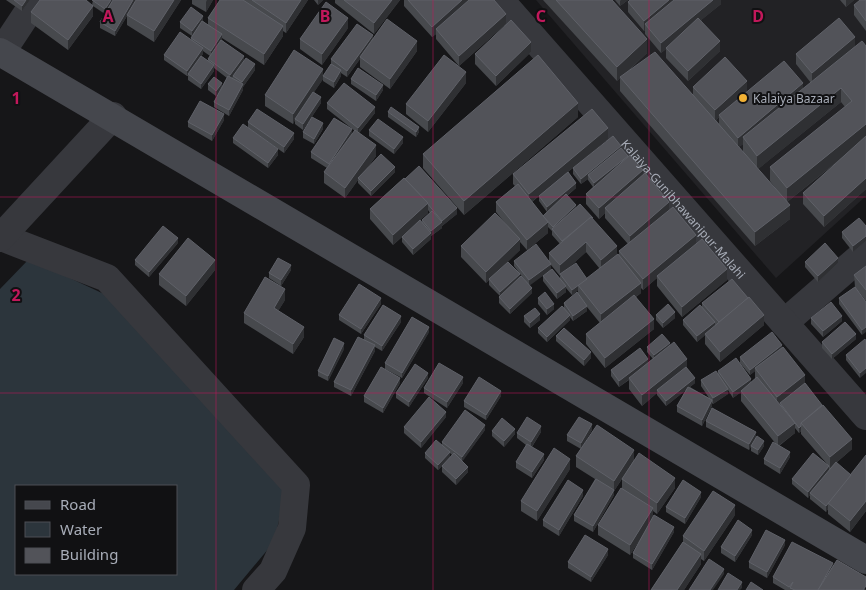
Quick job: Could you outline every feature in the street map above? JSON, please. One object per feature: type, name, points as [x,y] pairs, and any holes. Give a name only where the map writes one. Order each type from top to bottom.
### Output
[{"type":"main road","points":[[0,52],[113,116],[866,560]]},
{"type":"street","points":[[0,52],[36,0]]},
{"type":"street","name":"Kalaiya-Gunjbhawanipur-Malahi","points":[[500,0],[866,416]]},
{"type":"street","points":[[113,116],[0,237],[107,278],[296,485],[292,528],[273,571],[256,590]]},
{"type":"street","points":[[784,323],[866,252]]},
{"type":"shaded area","name":"Kalaiya Bazaar","points":[[536,0],[866,0],[866,196],[776,278]]},
{"type":"water","points":[[29,259],[104,294],[286,490],[274,542],[234,590],[0,590],[0,289]]},
{"type":"building","points":[[14,0],[26,0],[22,6]]},
{"type":"building","points":[[40,0],[86,0],[93,6],[68,40],[31,12]]},
{"type":"building","points":[[92,0],[111,0],[105,9]]},
{"type":"building","points":[[113,0],[133,0],[115,31],[100,22]]},
{"type":"building","points":[[136,0],[174,0],[154,31],[127,15]]},
{"type":"building","points":[[220,0],[243,0],[283,26],[264,54],[208,18]]},
{"type":"building","points":[[252,0],[301,0],[286,23]]},
{"type":"building","points":[[344,0],[392,0],[374,23]]},
{"type":"building","points":[[408,0],[462,0],[432,27]]},
{"type":"building","points":[[469,0],[494,0],[506,14],[459,56],[436,29]]},
{"type":"building","points":[[556,0],[612,0],[647,39],[617,67]]},
{"type":"building","points":[[630,0],[669,0],[644,21],[628,2]]},
{"type":"building","points":[[674,0],[713,0],[661,43],[645,24]]},
{"type":"building","points":[[860,0],[866,0],[866,21],[854,5]]},
{"type":"building","points":[[326,2],[348,18],[322,54],[300,39]]},
{"type":"building","points":[[191,7],[203,16],[192,31],[180,22]]},
{"type":"building","points":[[698,18],[720,41],[688,71],[666,48]]},
{"type":"building","points":[[839,18],[855,37],[812,73],[796,54]]},
{"type":"building","points":[[387,19],[417,41],[390,79],[360,57]]},
{"type":"building","points":[[511,20],[531,42],[496,76],[475,54]]},
{"type":"building","points":[[202,21],[222,34],[211,51],[191,38]]},
{"type":"building","points":[[357,24],[373,35],[347,71],[331,59]]},
{"type":"building","points":[[180,32],[203,48],[187,71],[164,55]]},
{"type":"building","points":[[221,40],[244,56],[230,75],[208,59]]},
{"type":"building","points":[[862,41],[866,46],[866,124],[787,188],[770,167],[852,101],[841,88],[757,156],[743,137]]},
{"type":"building","points":[[294,50],[323,69],[293,114],[265,95]]},
{"type":"building","points":[[655,52],[790,205],[755,232],[620,77]]},
{"type":"building","points":[[444,55],[466,72],[428,121],[406,104]]},
{"type":"building","points":[[538,55],[578,103],[464,201],[423,154]]},
{"type":"building","points":[[201,56],[214,65],[201,84],[188,74]]},
{"type":"building","points":[[725,57],[747,81],[715,110],[693,87]]},
{"type":"building","points":[[246,58],[255,64],[242,82],[233,76]]},
{"type":"building","points":[[784,61],[803,83],[738,138],[719,115]]},
{"type":"building","points":[[331,64],[341,70],[334,82],[323,76]]},
{"type":"building","points":[[358,68],[383,85],[376,95],[351,79]]},
{"type":"building","points":[[228,76],[243,84],[229,110],[214,102]]},
{"type":"building","points":[[214,77],[222,83],[216,91],[208,84]]},
{"type":"building","points":[[344,83],[375,107],[358,128],[327,103]]},
{"type":"building","points":[[313,92],[321,97],[303,124],[295,119]]},
{"type":"building","points":[[200,101],[224,114],[212,135],[188,122]]},
{"type":"building","points":[[391,107],[419,127],[416,132],[388,112]]},
{"type":"building","points":[[257,109],[294,133],[284,147],[248,122]]},
{"type":"building","points":[[592,109],[608,128],[529,194],[513,174]]},
{"type":"building","points":[[312,117],[323,123],[314,139],[303,132]]},
{"type":"building","points":[[334,118],[352,129],[329,164],[311,152]]},
{"type":"building","points":[[378,119],[403,137],[394,149],[369,130]]},
{"type":"building","points":[[243,124],[278,149],[268,163],[233,138]]},
{"type":"building","points":[[355,130],[376,145],[345,188],[324,172]]},
{"type":"building","points":[[613,136],[621,146],[581,179],[573,168]]},
{"type":"building","points":[[866,136],[866,178],[824,216],[803,193]]},
{"type":"building","points":[[621,148],[628,156],[594,183],[588,175]]},
{"type":"building","points":[[381,154],[395,167],[371,191],[358,178]]},
{"type":"building","points":[[630,155],[643,170],[599,208],[586,194]]},
{"type":"building","points":[[419,166],[457,208],[442,221],[405,179]]},
{"type":"building","points":[[568,172],[576,183],[547,207],[539,196]]},
{"type":"building","points":[[645,173],[669,202],[630,236],[605,208]]},
{"type":"building","points":[[404,178],[428,203],[393,235],[370,209]]},
{"type":"building","points":[[518,184],[548,222],[527,240],[496,202]]},
{"type":"building","points":[[566,194],[576,205],[553,227],[543,216]]},
{"type":"building","points":[[580,204],[593,218],[591,217],[562,241],[552,229]]},
{"type":"building","points":[[673,207],[696,235],[643,279],[619,251]]},
{"type":"building","points":[[432,211],[442,222],[431,231],[422,220]]},
{"type":"building","points":[[495,213],[520,239],[486,272],[461,246]]},
{"type":"building","points":[[591,217],[617,246],[601,260],[586,242],[560,265],[549,253]]},
{"type":"building","points":[[859,218],[866,226],[866,236],[853,246],[842,232]]},
{"type":"building","points":[[420,220],[431,233],[413,249],[402,237]]},
{"type":"building","points":[[163,226],[178,238],[149,272],[135,260]]},
{"type":"building","points":[[188,238],[215,260],[186,296],[159,274]]},
{"type":"building","points":[[702,239],[727,269],[682,307],[657,276]]},
{"type":"building","points":[[825,243],[838,258],[818,276],[805,262]]},
{"type":"building","points":[[536,244],[551,264],[529,280],[514,261]]},
{"type":"building","points":[[618,254],[641,283],[601,314],[578,285]]},
{"type":"building","points":[[278,258],[291,265],[281,280],[269,273]]},
{"type":"building","points":[[508,262],[520,274],[500,292],[489,279]]},
{"type":"building","points":[[576,263],[587,279],[572,290],[560,274]]},
{"type":"building","points":[[866,266],[866,290],[854,275]]},
{"type":"building","points":[[552,269],[566,286],[557,293],[543,276]]},
{"type":"building","points":[[521,276],[532,288],[510,309],[499,297]]},
{"type":"building","points":[[265,277],[285,289],[274,308],[304,327],[293,344],[244,313]]},
{"type":"building","points":[[732,279],[748,298],[719,322],[702,303]]},
{"type":"building","points":[[359,284],[381,298],[361,329],[339,315]]},
{"type":"building","points":[[855,287],[866,302],[866,327],[862,330],[839,298]]},
{"type":"building","points":[[545,292],[554,304],[547,309],[538,298]]},
{"type":"building","points":[[577,292],[587,306],[573,316],[564,303]]},
{"type":"building","points":[[634,295],[654,319],[605,358],[586,334]]},
{"type":"building","points":[[749,297],[764,315],[720,352],[705,334]]},
{"type":"building","points":[[831,302],[842,316],[823,331],[811,318]]},
{"type":"building","points":[[668,304],[675,312],[663,323],[656,315]]},
{"type":"building","points":[[383,305],[401,316],[382,346],[364,335]]},
{"type":"building","points":[[700,305],[715,322],[697,336],[683,320]]},
{"type":"building","points":[[562,306],[570,315],[547,337],[538,328]]},
{"type":"building","points":[[535,308],[540,314],[530,323],[524,316]]},
{"type":"building","points":[[412,317],[429,327],[402,373],[385,363]]},
{"type":"building","points":[[845,322],[856,334],[832,354],[822,342]]},
{"type":"building","points":[[564,328],[591,352],[584,360],[556,336]]},
{"type":"building","points":[[772,332],[782,345],[750,370],[740,357]]},
{"type":"building","points":[[662,334],[670,343],[654,355],[647,347]]},
{"type":"building","points":[[358,337],[375,345],[351,390],[334,382]]},
{"type":"building","points":[[334,338],[344,343],[328,376],[318,371]]},
{"type":"building","points":[[865,339],[866,368],[860,373],[846,355]]},
{"type":"building","points":[[674,342],[687,359],[642,395],[629,378]]},
{"type":"building","points":[[783,347],[805,375],[777,397],[755,368]]},
{"type":"building","points":[[640,348],[648,359],[619,381],[611,370]]},
{"type":"building","points":[[736,358],[751,379],[733,392],[718,371]]},
{"type":"building","points":[[439,363],[463,377],[447,402],[424,388]]},
{"type":"building","points":[[415,364],[428,373],[409,402],[396,393]]},
{"type":"building","points":[[381,367],[400,378],[383,408],[364,396]]},
{"type":"building","points":[[686,367],[695,378],[666,401],[657,390]]},
{"type":"building","points":[[716,371],[728,389],[713,398],[701,380]]},
{"type":"building","points":[[479,377],[501,391],[486,415],[464,401]]},
{"type":"building","points":[[757,377],[795,423],[778,436],[741,391]]},
{"type":"building","points":[[805,383],[822,405],[801,423],[799,428],[780,403]]},
{"type":"building","points":[[688,387],[712,400],[702,420],[677,406]]},
{"type":"building","points":[[429,397],[446,412],[421,442],[404,427]]},
{"type":"building","points":[[823,405],[852,439],[830,457],[801,423]]},
{"type":"building","points":[[712,408],[756,432],[749,444],[706,421]]},
{"type":"building","points":[[465,410],[485,425],[462,457],[442,442]]},
{"type":"building","points":[[527,417],[541,426],[531,442],[517,433]]},
{"type":"building","points":[[579,417],[592,424],[581,443],[567,435]]},
{"type":"building","points":[[502,418],[515,429],[504,441],[492,431]]},
{"type":"building","points":[[597,425],[634,450],[614,481],[576,456]]},
{"type":"building","points":[[757,436],[764,441],[758,450],[751,446]]},
{"type":"building","points":[[436,440],[450,452],[438,465],[425,453]]},
{"type":"building","points":[[773,442],[790,452],[780,468],[764,459]]},
{"type":"building","points":[[527,444],[544,454],[532,472],[516,462]]},
{"type":"building","points":[[554,448],[570,459],[537,511],[521,501]]},
{"type":"building","points":[[454,453],[468,467],[456,479],[442,466]]},
{"type":"building","points":[[639,453],[675,478],[657,503],[622,479]]},
{"type":"building","points":[[813,453],[829,466],[808,492],[792,479]]},
{"type":"building","points":[[866,455],[866,501],[850,521],[828,503]]},
{"type":"building","points":[[836,462],[851,475],[826,506],[810,493]]},
{"type":"building","points":[[596,479],[614,490],[593,526],[574,515]]},
{"type":"building","points":[[568,480],[583,490],[559,530],[543,520]]},
{"type":"building","points":[[683,480],[701,492],[685,518],[666,507]]},
{"type":"building","points":[[621,488],[653,508],[630,545],[598,525]]},
{"type":"building","points":[[713,491],[735,505],[704,551],[683,536]]},
{"type":"building","points":[[654,515],[674,527],[652,564],[633,553]]},
{"type":"building","points":[[738,520],[752,530],[735,556],[721,547]]},
{"type":"building","points":[[766,530],[785,540],[767,572],[749,562]]},
{"type":"building","points":[[585,535],[608,549],[591,577],[568,562]]},
{"type":"building","points":[[683,542],[701,554],[677,590],[651,590]]},
{"type":"building","points":[[792,542],[833,563],[818,590],[795,590],[790,588],[793,582],[789,587],[773,577]]},
{"type":"building","points":[[709,559],[724,569],[710,590],[689,590]]},
{"type":"building","points":[[837,560],[866,577],[866,586],[863,590],[818,590]]},
{"type":"building","points":[[728,573],[742,582],[737,590],[718,590]]},
{"type":"building","points":[[751,582],[763,590],[746,590]]},
{"type":"place","name":"Kalaiya Bazaar","points":[[743,98]]}]
